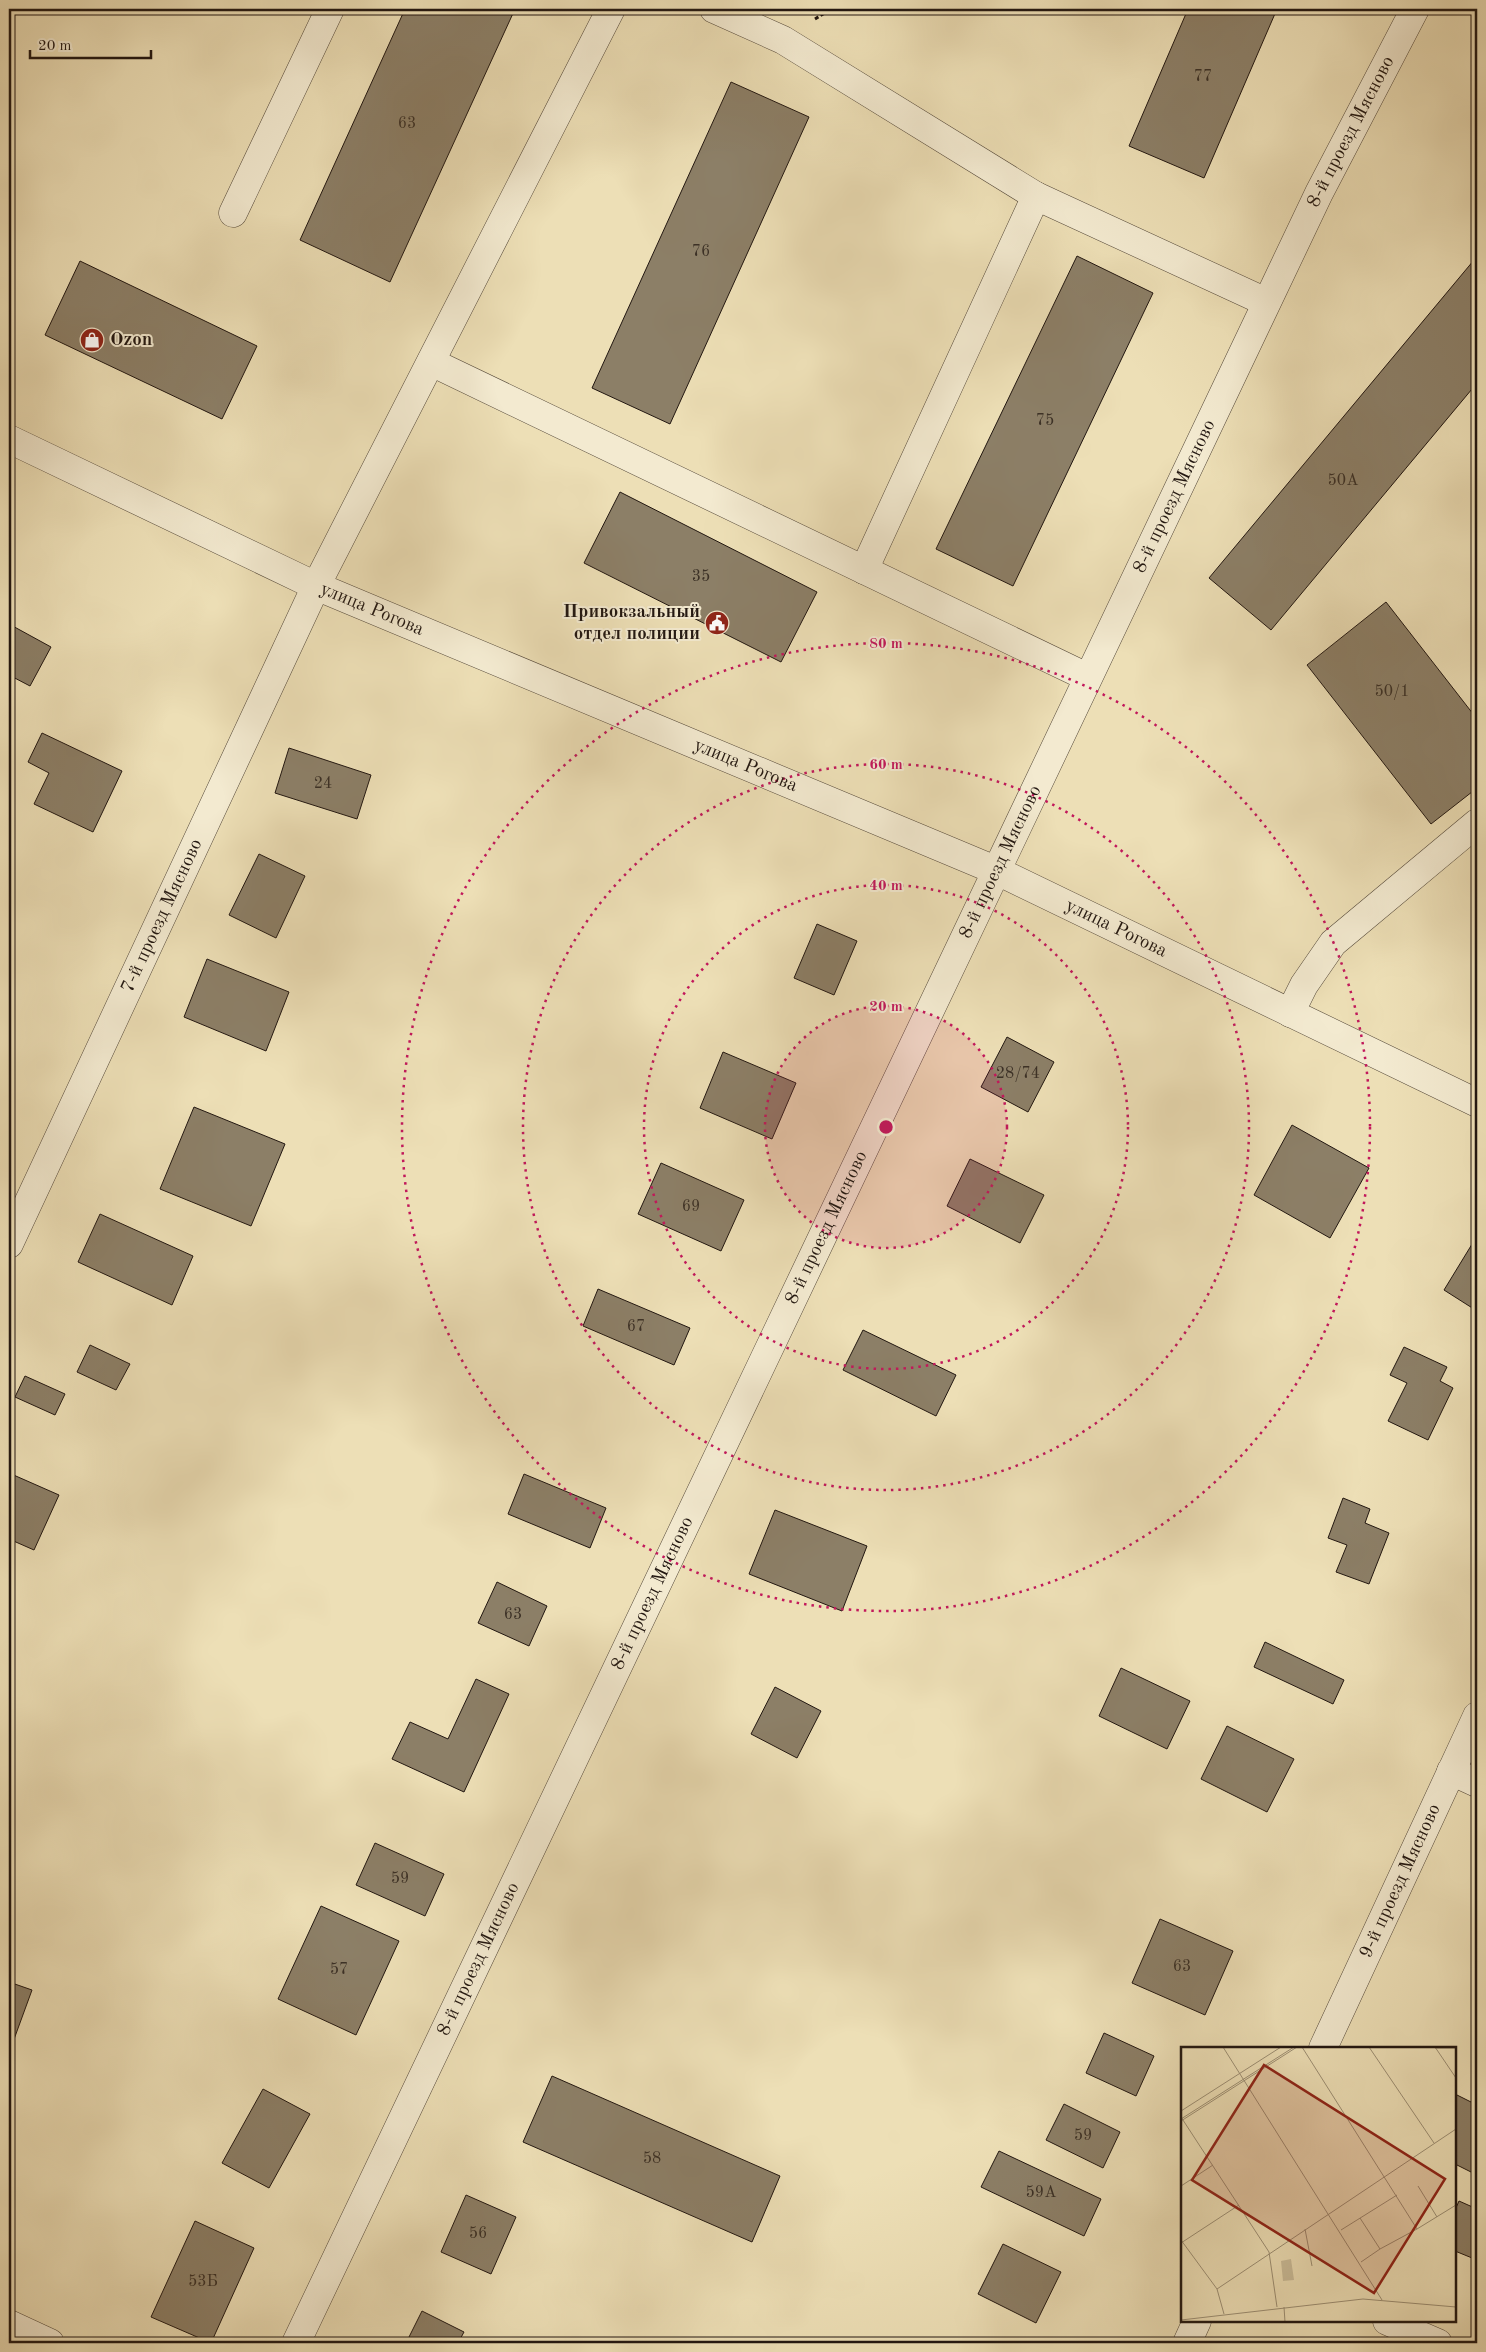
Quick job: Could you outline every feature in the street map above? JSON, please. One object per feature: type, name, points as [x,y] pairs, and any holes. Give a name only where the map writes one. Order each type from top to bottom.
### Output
[{"type":"street","points":[[233,213],[330,9]]},
{"type":"street","name":"7-й проезд Мясново","points":[[9,1244],[316,586],[610,9]]},
{"type":"street","points":[[714,9],[783,40],[1036,196],[1266,302]]},
{"type":"street","name":"8-й проезд Мясново","points":[[296,2343],[1266,302],[1319,193],[1415,9]]},
{"type":"street","points":[[864,570],[1036,196]]},
{"type":"street","points":[[431,362],[1087,677]]},
{"type":"street","name":"улица Рогова","points":[[9,439],[316,586],[995,870],[1477,1103]]},
{"type":"street","points":[[1290,1013],[1304,985],[1333,942],[1477,824]]},
{"type":"street","name":"9-й проезд Мясново","points":[[1323,2047],[1477,1716]]},
{"type":"street","points":[[1451,1771],[1477,1783]]},
{"type":"street","points":[[1187,2343],[1197,2322]]},
{"type":"street","points":[[1389,2322],[1438,2343]]},
{"type":"street","points":[[9,2324],[50,2343]]},
{"type":"building","points":[[405,9],[515,9],[390,282],[300,240]]},
{"type":"building","points":[[1188,9],[1277,9],[1204,178],[1129,146]]},
{"type":"building","points":[[731,82],[809,117],[670,424],[592,388]]},
{"type":"building","points":[[1077,256],[1153,293],[1013,586],[936,549]]},
{"type":"building","points":[[1474,260],[1477,263],[1477,383],[1271,630],[1209,578]]},
{"type":"building","points":[[80,261],[257,346],[222,419],[45,335]]},
{"type":"building","points":[[620,492],[817,592],[781,662],[584,563]]},
{"type":"building","points":[[1386,602],[1477,719],[1477,788],[1431,824],[1307,665]]},
{"type":"building","points":[[9,624],[51,647],[30,686],[9,675]]},
{"type":"building","points":[[42,733],[122,771],[93,832],[34,804],[49,773],[28,762]]},
{"type":"building","points":[[289,748],[371,775],[357,819],[275,793]]},
{"type":"building","points":[[259,854],[305,876],[276,938],[229,915]]},
{"type":"building","points":[[817,924],[857,941],[834,995],[794,978]]},
{"type":"building","points":[[207,959],[289,992],[266,1051],[184,1017]]},
{"type":"building","points":[[1007,1037],[1054,1062],[1028,1112],[981,1087]]},
{"type":"building","points":[[723,1052],[796,1083],[772,1139],[700,1108]]},
{"type":"building","points":[[194,1107],[285,1144],[251,1226],[160,1189]]},
{"type":"building","points":[[1292,1125],[1369,1168],[1330,1238],[1254,1195]]},
{"type":"building","points":[[970,1159],[1044,1195],[1020,1243],[947,1206]]},
{"type":"building","points":[[661,1163],[744,1200],[721,1251],[638,1214]]},
{"type":"building","points":[[100,1214],[193,1256],[172,1305],[78,1262]]},
{"type":"building","points":[[1477,1236],[1477,1311],[1444,1290]]},
{"type":"building","points":[[598,1289],[690,1328],[674,1365],[583,1326]]},
{"type":"building","points":[[863,1330],[956,1375],[936,1416],[843,1370]]},
{"type":"building","points":[[90,1345],[130,1364],[116,1390],[77,1372]]},
{"type":"building","points":[[1404,1347],[1447,1367],[1440,1381],[1453,1388],[1428,1440],[1388,1421],[1407,1383],[1390,1375]]},
{"type":"building","points":[[25,1376],[65,1394],[55,1415],[15,1397]]},
{"type":"building","points":[[9,1473],[59,1495],[34,1550],[9,1539]]},
{"type":"building","points":[[524,1474],[606,1508],[590,1548],[508,1514]]},
{"type":"building","points":[[1343,1498],[1370,1509],[1365,1523],[1389,1533],[1369,1584],[1336,1572],[1347,1545],[1328,1538]]},
{"type":"building","points":[[775,1510],[867,1546],[842,1611],[749,1574]]},
{"type":"building","points":[[497,1582],[547,1606],[529,1646],[478,1623]]},
{"type":"building","points":[[1265,1642],[1344,1680],[1333,1704],[1254,1667]]},
{"type":"building","points":[[1121,1668],[1190,1701],[1167,1749],[1099,1716]]},
{"type":"building","points":[[476,1679],[509,1694],[464,1792],[392,1759],[410,1722],[448,1739]]},
{"type":"building","points":[[775,1687],[821,1711],[797,1758],[751,1734]]},
{"type":"building","points":[[1227,1726],[1294,1759],[1267,1812],[1201,1779]]},
{"type":"building","points":[[375,1843],[444,1874],[425,1916],[356,1885]]},
{"type":"building","points":[[321,1906],[399,1941],[356,2035],[278,1999]]},
{"type":"building","points":[[1160,1919],[1233,1951],[1205,2015],[1132,1983]]},
{"type":"building","points":[[9,1982],[32,1990],[9,2053]]},
{"type":"building","points":[[1104,2033],[1154,2056],[1136,2096],[1086,2073]]},
{"type":"building","points":[[552,2076],[780,2176],[752,2242],[523,2142]]},
{"type":"building","points":[[263,2089],[310,2114],[269,2188],[222,2163]]},
{"type":"building","points":[[1456,2094],[1477,2105],[1477,2175],[1456,2164]]},
{"type":"building","points":[[1064,2104],[1120,2132],[1103,2168],[1046,2140]]},
{"type":"building","points":[[999,2151],[1101,2199],[1084,2236],[981,2187]]},
{"type":"building","points":[[466,2195],[516,2217],[491,2274],[441,2252]]},
{"type":"building","points":[[1459,2201],[1477,2209],[1477,2260],[1456,2251],[1456,2208]]},
{"type":"building","points":[[195,2221],[254,2248],[211,2343],[151,2317]]},
{"type":"building","points":[[1003,2244],[1061,2272],[1036,2323],[978,2294]]},
{"type":"building","points":[[422,2311],[464,2332],[458,2343],[406,2343]]},
{"type":"place","name":"Ozon","points":[[92,340]]},
{"type":"place","name":"Привокзальный отдел полиции","points":[[717,623]]}]
